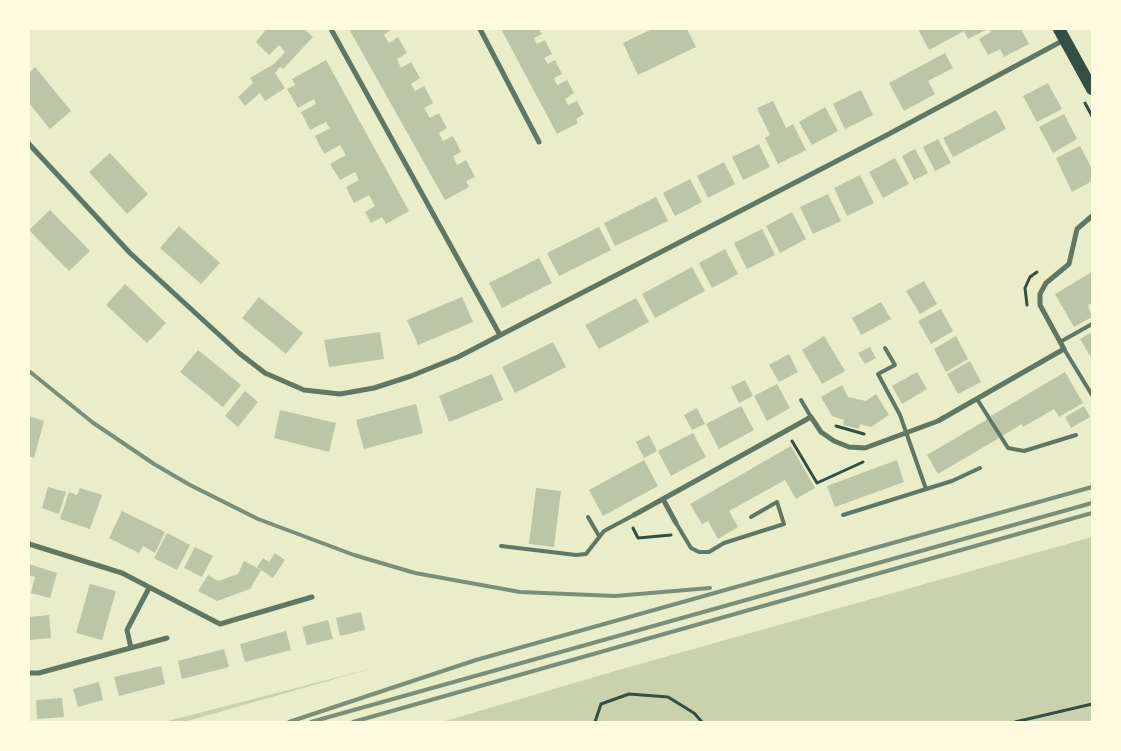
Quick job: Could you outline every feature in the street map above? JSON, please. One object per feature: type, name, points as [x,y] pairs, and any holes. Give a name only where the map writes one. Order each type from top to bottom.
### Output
[{"type":"main road","points":[[1062,34],[1092,89]]},
{"type":"street","points":[[331,29],[500,335]]},
{"type":"street","points":[[480,29],[539,142]]},
{"type":"street","points":[[29,144],[130,254],[239,353],[265,373],[304,390],[340,394],[374,388],[411,376],[458,357],[887,135],[1062,34]]},
{"type":"street","points":[[634,515],[811,417],[821,432],[834,441],[849,446],[865,448],[938,421],[1064,349],[1040,305],[1040,294],[1046,283],[1069,264],[1077,229],[1092,216]]},
{"type":"street","points":[[663,499],[676,523]]},
{"type":"street","points":[[29,544],[122,573],[220,624],[312,597]]},
{"type":"street","points":[[131,648],[127,630],[149,588]]},
{"type":"street","points":[[29,673],[167,638]]},
{"type":"lane","points":[[1060,342],[1092,324]]},
{"type":"lane","points":[[885,348],[895,365],[878,374],[900,415],[926,489]]},
{"type":"lane","points":[[1064,349],[1092,395]]},
{"type":"lane","points":[[977,399],[1008,448],[1024,451],[1076,435]]},
{"type":"lane","points":[[801,400],[811,417]]},
{"type":"lane","points":[[843,515],[952,481],[980,468]]},
{"type":"lane","points":[[676,523],[691,548],[699,552],[709,552],[724,543],[784,524],[777,502],[751,517]]},
{"type":"lane","points":[[501,546],[576,555],[586,554],[599,536],[611,527],[634,515]]},
{"type":"lane","points":[[588,517],[599,536]]},
{"type":"path","points":[[1083,99],[1092,116]]},
{"type":"path","points":[[1030,310],[1025,301],[1025,288],[1030,277],[1040,270]]},
{"type":"path","points":[[830,425],[870,435]]},
{"type":"path","points":[[595,722],[601,704],[628,694],[668,697],[694,713],[702,722]]},
{"type":"path","points":[[1015,722],[1092,704]]},
{"type":"green space","points":[[1092,537],[1092,722],[442,722],[615,671]]},
{"type":"green space","points":[[377,667],[184,722],[164,722]]},
{"type":"building","points":[[262,29],[304,29],[313,37],[283,69],[280,67],[275,73],[285,88],[265,101],[260,93],[245,106],[238,97],[253,83],[250,78],[274,64],[285,52],[279,45],[269,55],[256,42],[265,31]]},
{"type":"building","points":[[349,29],[392,29],[384,35],[389,43],[398,37],[407,53],[397,59],[401,68],[411,62],[420,78],[411,84],[415,91],[424,86],[433,103],[424,108],[430,118],[439,113],[447,128],[439,133],[443,141],[453,136],[461,152],[453,156],[457,165],[466,160],[475,177],[466,181],[469,187],[445,200]]},
{"type":"building","points":[[501,29],[539,29],[542,34],[534,38],[537,44],[545,40],[552,54],[544,58],[548,64],[555,60],[562,74],[554,78],[557,85],[567,80],[574,93],[565,99],[568,105],[577,101],[584,114],[576,119],[578,123],[557,134]]},
{"type":"building","points":[[652,29],[687,29],[696,47],[638,75],[623,43]]},
{"type":"building","points":[[918,29],[988,29],[968,39],[964,31],[929,50]]},
{"type":"building","points":[[989,29],[1021,29],[1029,44],[1004,57],[1000,49],[988,55],[979,39],[991,32]]},
{"type":"building","points":[[945,53],[953,68],[928,81],[935,94],[904,111],[889,83]]},
{"type":"building","points":[[326,60],[409,211],[386,224],[382,217],[371,223],[365,212],[375,206],[369,195],[354,203],[346,187],[359,180],[355,172],[340,180],[330,164],[346,155],[340,145],[324,154],[315,136],[330,128],[326,122],[310,130],[301,112],[316,104],[314,99],[298,108],[287,89],[295,85],[292,79]]},
{"type":"building","points":[[35,67],[71,111],[50,129],[29,103],[29,73]]},
{"type":"building","points":[[1048,83],[1062,109],[1037,122],[1023,96]]},
{"type":"building","points":[[861,90],[873,115],[845,129],[833,104]]},
{"type":"building","points":[[773,101],[786,128],[793,124],[806,150],[778,164],[765,138],[770,135],[757,108]]},
{"type":"building","points":[[825,107],[838,131],[812,145],[799,122]]},
{"type":"building","points":[[996,110],[1006,129],[953,157],[943,138]]},
{"type":"building","points":[[1064,114],[1077,139],[1053,153],[1039,127]]},
{"type":"building","points":[[938,139],[951,163],[935,171],[923,147]]},
{"type":"building","points":[[759,144],[770,167],[743,180],[732,157]]},
{"type":"building","points":[[1080,146],[1092,169],[1092,181],[1072,192],[1056,158]]},
{"type":"building","points":[[915,149],[928,173],[914,180],[902,156]]},
{"type":"building","points":[[110,153],[148,194],[127,214],[89,172]]},
{"type":"building","points":[[895,158],[909,184],[883,198],[869,172]]},
{"type":"building","points":[[724,162],[735,184],[708,198],[697,176]]},
{"type":"building","points":[[860,175],[874,203],[847,216],[834,188]]},
{"type":"building","points":[[690,179],[702,202],[675,216],[663,193]]},
{"type":"building","points":[[828,194],[841,221],[813,234],[800,207]]},
{"type":"building","points":[[656,197],[668,221],[615,246],[604,223]]},
{"type":"building","points":[[50,210],[90,251],[69,271],[29,230]]},
{"type":"building","points":[[792,212],[806,239],[780,253],[766,226]]},
{"type":"building","points":[[179,226],[220,263],[201,284],[160,248]]},
{"type":"building","points":[[599,227],[611,250],[559,276],[547,253]]},
{"type":"building","points":[[762,229],[775,255],[747,269],[734,243]]},
{"type":"building","points":[[725,249],[738,274],[712,288],[699,263]]},
{"type":"building","points":[[539,258],[552,283],[502,308],[489,283]]},
{"type":"building","points":[[692,267],[705,291],[655,318],[642,294]]},
{"type":"building","points":[[1092,272],[1092,303],[1088,305],[1092,317],[1074,327],[1055,294]]},
{"type":"building","points":[[924,281],[937,304],[920,314],[906,291]]},
{"type":"building","points":[[125,284],[166,323],[147,343],[106,305]]},
{"type":"building","points":[[259,297],[303,333],[286,354],[242,318]]},
{"type":"building","points":[[462,297],[473,322],[418,345],[407,320]]},
{"type":"building","points":[[636,298],[649,322],[599,349],[585,325]]},
{"type":"building","points":[[881,302],[891,319],[861,335],[852,318]]},
{"type":"building","points":[[941,309],[953,331],[931,344],[918,321]]},
{"type":"building","points":[[380,332],[384,359],[329,367],[324,340]]},
{"type":"building","points":[[1092,332],[1092,359],[1080,339]]},
{"type":"building","points":[[824,336],[845,371],[822,384],[802,350]]},
{"type":"building","points":[[956,336],[968,359],[946,372],[934,349]]},
{"type":"building","points":[[553,342],[566,367],[515,393],[502,367]]},
{"type":"building","points":[[870,347],[876,358],[865,364],[858,353]]},
{"type":"building","points":[[198,350],[241,385],[223,407],[180,372]]},
{"type":"building","points":[[789,354],[798,372],[779,382],[769,365]]},
{"type":"building","points":[[970,361],[981,382],[958,394],[947,374]]},
{"type":"building","points":[[917,372],[927,389],[902,404],[892,386]]},
{"type":"building","points":[[1065,372],[1083,403],[1059,417],[1054,409],[1023,427],[1022,424],[1002,436],[991,416]]},
{"type":"building","points":[[492,374],[503,400],[449,422],[439,396]]},
{"type":"building","points":[[745,380],[753,396],[739,403],[731,387]]},
{"type":"building","points":[[777,384],[790,408],[767,421],[754,396]]},
{"type":"building","points":[[842,385],[848,397],[866,401],[876,394],[889,415],[871,427],[860,424],[859,429],[843,425],[844,420],[832,416],[821,397]]},
{"type":"building","points":[[245,391],[258,402],[238,427],[225,416]]},
{"type":"building","points":[[416,404],[423,433],[364,449],[356,420]]},
{"type":"building","points":[[741,406],[754,430],[719,449],[706,424]]},
{"type":"building","points":[[1084,406],[1090,417],[1071,428],[1065,417]]},
{"type":"building","points":[[697,408],[705,424],[692,430],[684,415]]},
{"type":"building","points":[[280,410],[336,423],[329,452],[274,438]]},
{"type":"building","points":[[29,416],[44,421],[34,458],[29,456]]},
{"type":"building","points":[[988,419],[999,438],[938,474],[927,455]]},
{"type":"building","points":[[693,433],[706,457],[671,476],[658,451]]},
{"type":"building","points":[[649,435],[657,451],[644,458],[636,442]]},
{"type":"building","points":[[791,446],[815,488],[796,499],[785,480],[729,511],[738,527],[718,539],[708,521],[702,524],[690,504]]},
{"type":"building","points":[[644,460],[658,486],[603,516],[589,490]]},
{"type":"building","points":[[897,460],[904,482],[835,507],[827,486]]},
{"type":"building","points":[[48,487],[66,492],[59,514],[42,508]]},
{"type":"building","points":[[80,488],[102,495],[90,529],[60,519],[69,492],[77,495]]},
{"type":"building","points":[[536,488],[561,491],[554,547],[529,544]]},
{"type":"building","points":[[122,511],[165,532],[155,553],[143,546],[139,553],[109,538]]},
{"type":"building","points":[[167,533],[190,545],[177,570],[154,558]]},
{"type":"building","points":[[195,547],[213,556],[202,577],[184,568]]},
{"type":"building","points":[[275,553],[285,560],[273,578],[257,567],[263,558],[269,562]]},
{"type":"building","points":[[244,561],[261,570],[250,589],[217,601],[198,591],[208,575],[218,581],[238,574]]},
{"type":"building","points":[[29,564],[57,573],[50,598],[31,593],[35,577],[29,575]]},
{"type":"building","points":[[90,584],[116,591],[102,640],[76,633]]},
{"type":"building","points":[[361,612],[365,630],[340,636],[336,618]]},
{"type":"building","points":[[49,615],[51,638],[29,640],[29,617]]},
{"type":"building","points":[[328,620],[333,639],[307,645],[302,627]]},
{"type":"building","points":[[286,631],[291,650],[245,662],[240,644]]},
{"type":"building","points":[[224,649],[229,667],[182,679],[178,661]]},
{"type":"building","points":[[161,666],[165,684],[119,696],[114,677]]},
{"type":"building","points":[[99,682],[103,700],[78,707],[73,689]]},
{"type":"building","points":[[62,698],[64,717],[37,719],[36,700]]},
{"type":"railway","points":[[29,371],[92,422],[154,464],[190,485],[258,519],[354,555],[415,573],[520,592],[615,596],[710,588]]},
{"type":"railway","points":[[289,722],[476,660],[1092,487]]},
{"type":"railway","points":[[311,722],[1092,503]]},
{"type":"railway","points":[[353,722],[1092,513]]}]
